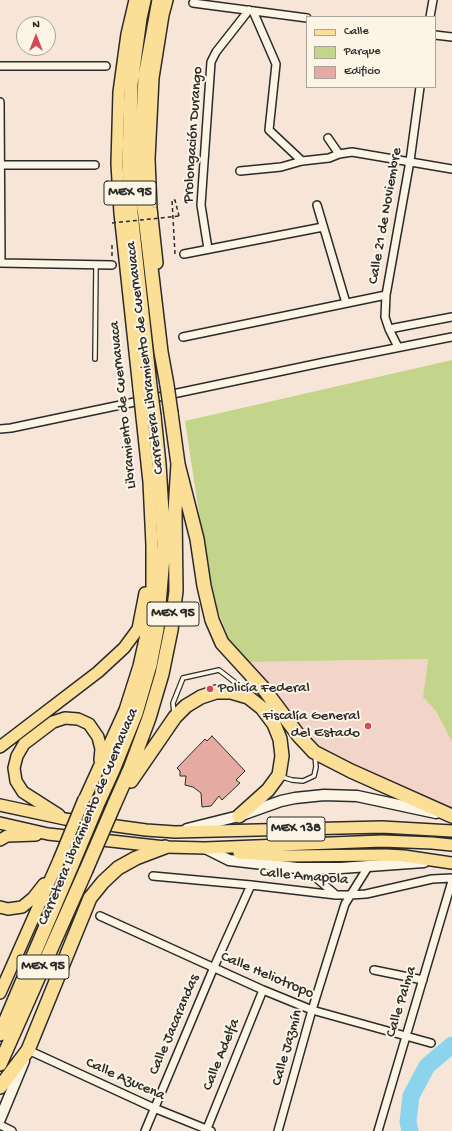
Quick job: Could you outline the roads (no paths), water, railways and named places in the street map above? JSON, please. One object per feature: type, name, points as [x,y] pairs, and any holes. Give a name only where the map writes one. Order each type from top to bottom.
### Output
[{"type":"highway","name":"Carretera Libramiento de Cuernavaca","points":[[0,1034],[136,713],[150,665],[157,628],[164,545],[161,487],[148,416],[145,388],[131,213],[129,162],[131,84],[144,0]]},
{"type":"highway","name":"Carretera Libramiento de Cuernavaca","points":[[0,1064],[130,769],[149,718],[162,674],[171,630],[176,591],[175,511],[178,464],[161,352],[144,208],[141,159],[145,77],[159,0]]},
{"type":"highway","points":[[178,464],[197,539],[204,586],[212,620],[222,643],[264,690],[299,736],[314,752],[351,771],[452,817]]},
{"type":"highway","points":[[114,805],[175,717],[186,706],[201,697],[216,692],[231,692],[248,697],[262,708],[274,724],[280,740],[282,756],[279,775],[268,790],[239,816]]},
{"type":"highway","points":[[0,1087],[28,1050],[90,898],[103,882],[118,868],[136,858],[165,848]]},
{"type":"main road","name":"Libramiento de Cuernavaca","points":[[135,0],[127,34],[119,92],[117,164],[120,213],[145,388]]},
{"type":"main road","name":"MEX 95","points":[[166,0],[153,78],[149,158],[151,208],[167,352],[167,385]]},
{"type":"main road","name":"Libramiento de Cuernavaca","points":[[0,993],[57,865],[84,798],[125,710],[139,666],[148,626],[152,589],[148,416]]},
{"type":"main road","points":[[0,747],[98,672],[124,648],[138,628],[152,545]]},
{"type":"main road","points":[[64,819],[23,792],[16,781],[14,768],[16,756],[24,744],[53,722],[65,718],[78,719],[89,724],[98,736],[101,749],[99,765]]},
{"type":"main road","name":"MEX 138","points":[[175,832],[239,816],[281,801],[309,796],[357,796],[452,817]]},
{"type":"main road","name":"MEX 138","points":[[0,805],[64,819],[146,830],[175,832],[382,827],[452,831]]},
{"type":"main road","name":"MEX 138","points":[[0,823],[48,834],[165,848],[205,848],[382,840],[432,843],[452,846]]},
{"type":"main road","points":[[0,840],[7,836],[48,834]]},
{"type":"main road","points":[[205,848],[245,854],[286,856],[404,856],[452,863]]},
{"type":"main road","name":"MEX 138","points":[[205,848],[229,860],[274,866],[306,868],[368,867],[410,863],[452,863]]},
{"type":"main road","points":[[0,907],[8,910],[22,907],[33,898],[57,865]]},
{"type":"main road","points":[[0,1119],[28,1050]]},
{"type":"street","points":[[430,16],[433,0]]},
{"type":"street","points":[[193,3],[217,3],[251,10],[306,18]]},
{"type":"street","points":[[251,10],[276,64],[269,130],[302,161]]},
{"type":"street","name":"Prolongación Durango","points":[[208,249],[200,205],[211,62],[216,52],[251,10]]},
{"type":"street","points":[[436,35],[452,37]]},
{"type":"street","points":[[0,66],[106,66]]},
{"type":"street","name":"Calle 21 de Noviembre","points":[[398,347],[385,318],[386,295],[410,161],[420,88]]},
{"type":"street","points":[[0,102],[0,263],[112,265]]},
{"type":"street","points":[[328,138],[339,154]]},
{"type":"street","points":[[240,171],[281,167],[302,161],[329,158],[339,154],[352,152],[452,169]]},
{"type":"street","points":[[0,165],[95,165]]},
{"type":"street","points":[[317,205],[346,303]]},
{"type":"street","points":[[184,254],[323,227]]},
{"type":"street","points":[[183,337],[386,295]]},
{"type":"street","points":[[389,329],[452,317]]},
{"type":"street","points":[[0,429],[11,428],[452,337]]},
{"type":"street","name":"Calle Jazmín","points":[[278,1131],[312,1010],[345,904],[368,867]]},
{"type":"street","points":[[306,868],[345,904]]},
{"type":"street","name":"Calle Amapola","points":[[153,876],[336,895],[366,894],[432,879],[452,878]]},
{"type":"street","name":"Calle Palma","points":[[378,1131],[452,881]]},
{"type":"street","name":"Calle Jacarandas","points":[[145,1131],[214,967],[251,885]]},
{"type":"street","name":"Calle Heliotropo","points":[[100,916],[263,990],[312,1010],[431,1043]]},
{"type":"street","points":[[374,970],[423,980]]},
{"type":"street","name":"Calle Adelfa","points":[[208,1130],[263,990]]},
{"type":"street","name":"Calle Azucena","points":[[28,1050],[154,1108],[208,1130]]},
{"type":"street","points":[[0,1125],[12,1131]]},
{"type":"lane","points":[[95,359],[96,265]]},
{"type":"lane","points":[[175,717],[173,703],[183,678],[219,670],[241,686],[264,690]]},
{"type":"lane","points":[[279,775],[292,780],[303,781],[314,776],[316,767],[314,752]]},
{"type":"waterway","points":[[410,1131],[408,1122],[411,1096],[427,1066],[452,1045]]},
{"type":"place","name":"Policía Federal","points":[[210,689]]},
{"type":"place","name":"Fiscalía General del Estado","points":[[368,726]]}]
